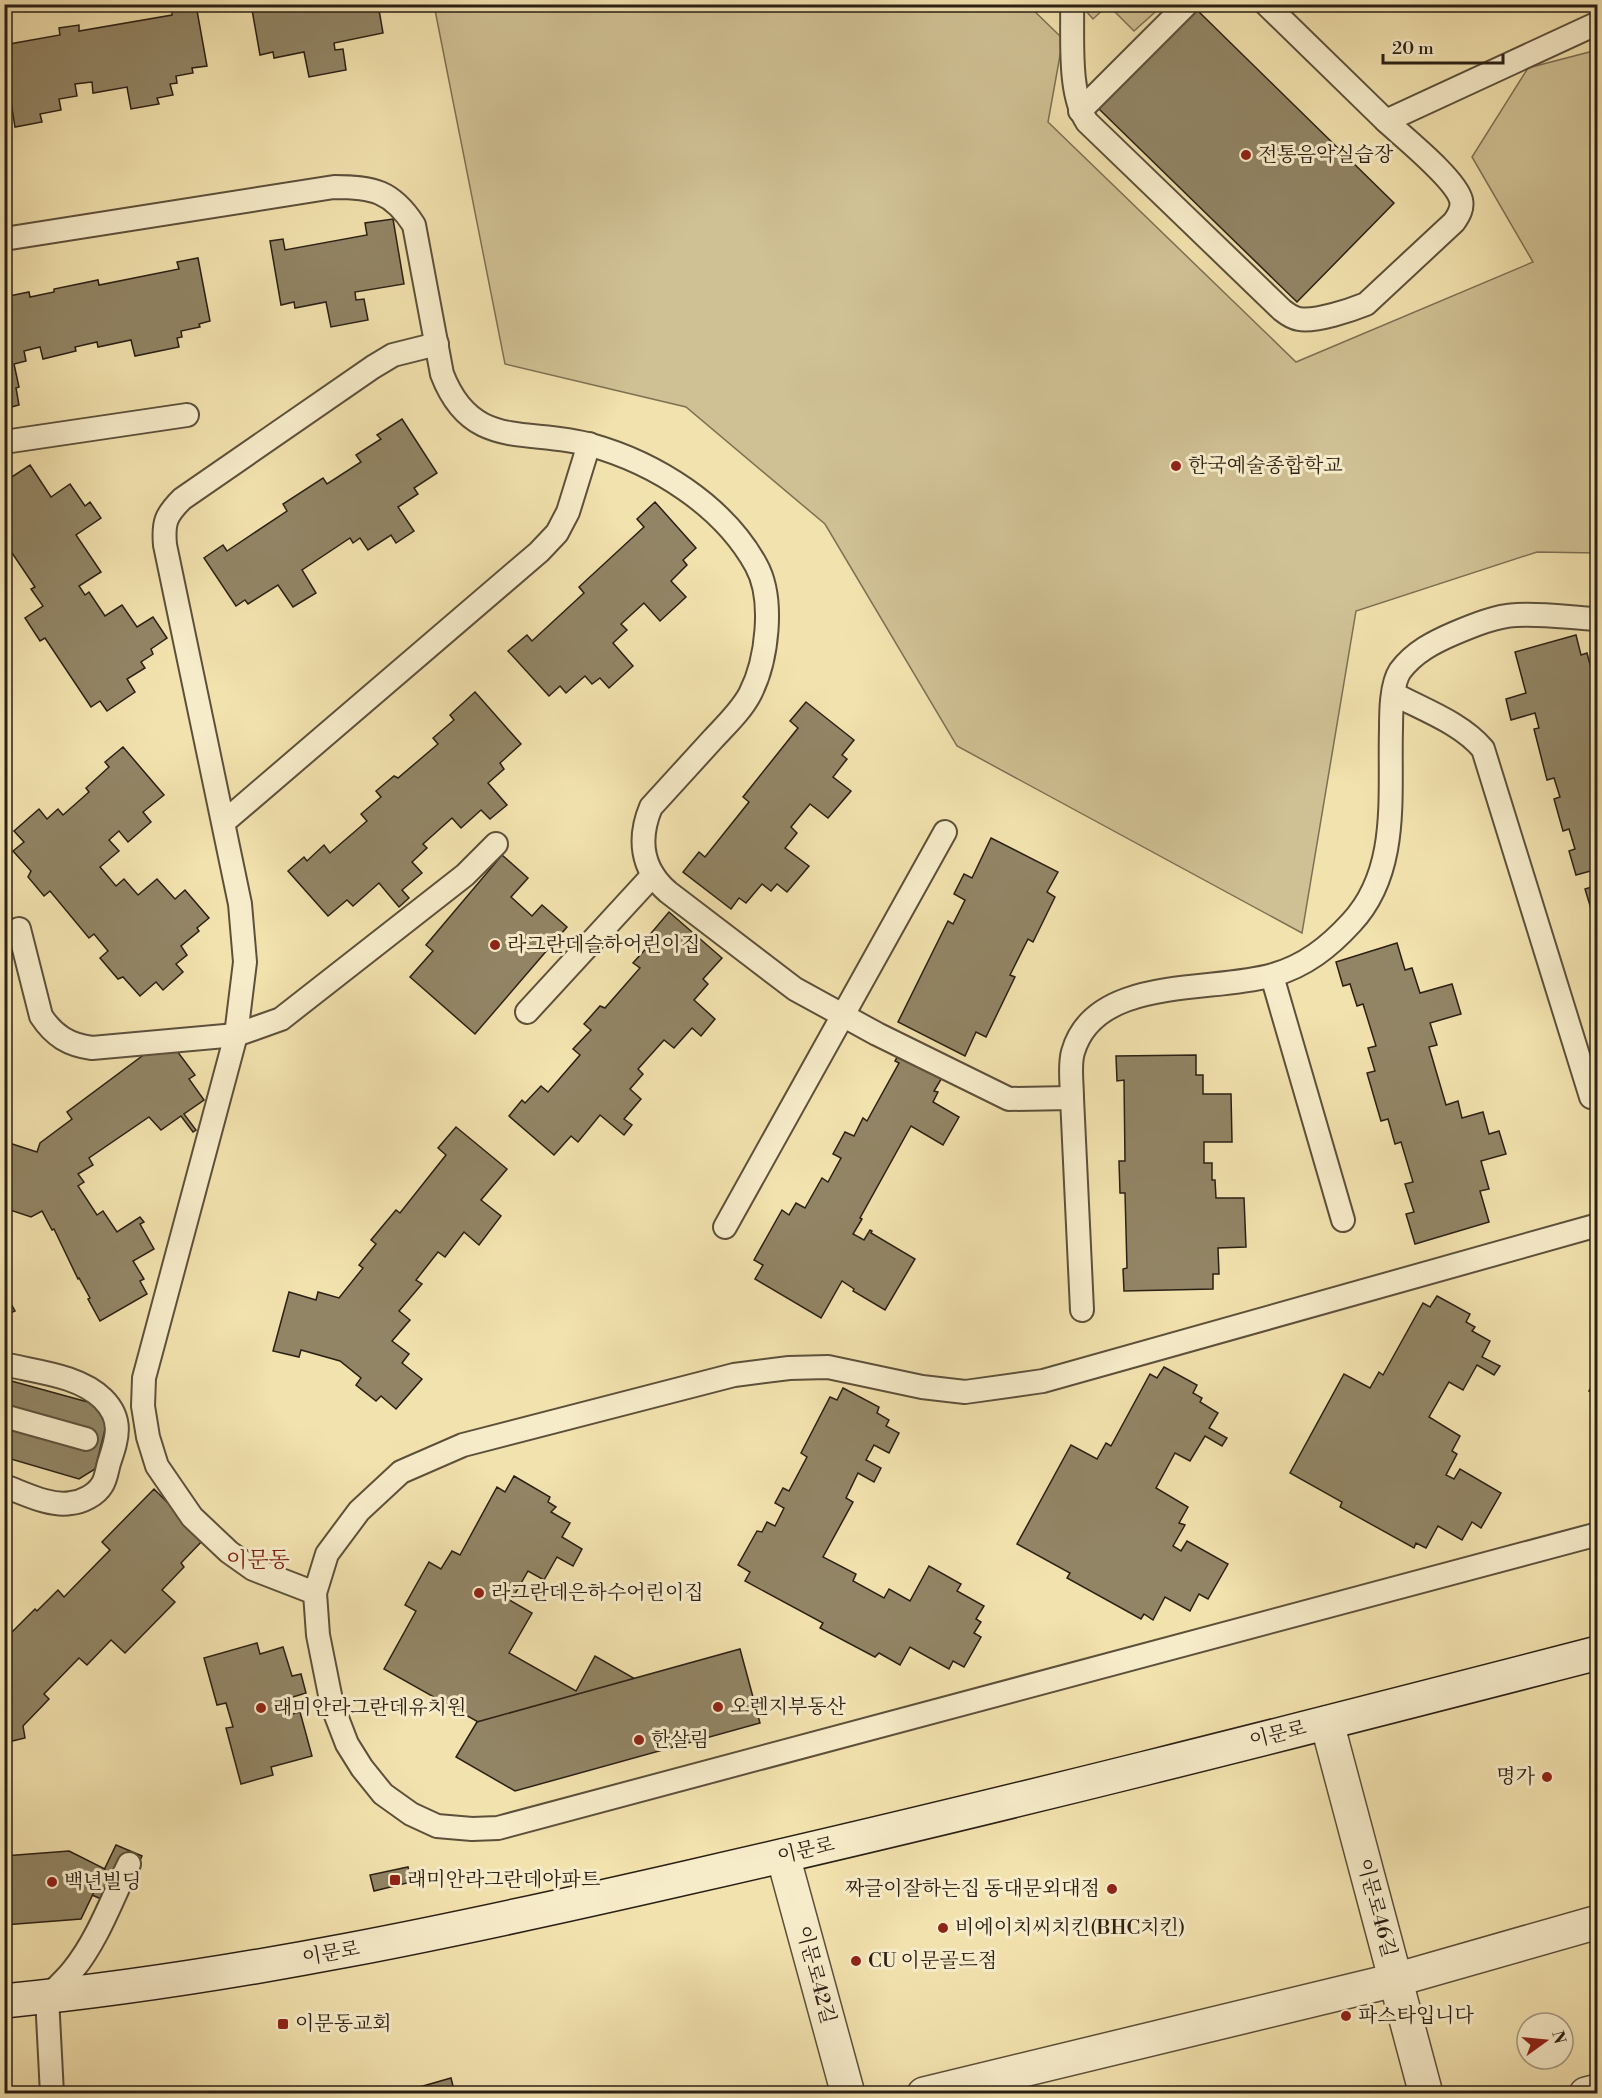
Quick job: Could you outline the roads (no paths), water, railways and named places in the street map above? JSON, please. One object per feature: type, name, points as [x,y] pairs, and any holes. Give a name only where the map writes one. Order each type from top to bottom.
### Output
[{"type":"main road","name":"이문로","points":[[4,2001],[105,1991],[375,1946],[783,1856],[1327,1723],[1598,1653]]},
{"type":"main road","name":"이문로46길","points":[[1327,1723],[1426,2094]]},
{"type":"main road","name":"이문로42길","points":[[783,1856],[848,2094]]},
{"type":"main road","points":[[924,2094],[1395,1980],[1598,1922]]},
{"type":"main road","points":[[1586,2094],[1598,2091]]},
{"type":"lane","points":[[1072,4],[1075,81],[1080,111],[1087,122],[1274,302],[1292,316],[1299,319],[1310,319],[1366,304],[1454,222],[1460,214],[1461,202],[1453,184],[1266,4]]},
{"type":"lane","points":[[1080,111],[1187,4]]},
{"type":"lane","points":[[1386,121],[1598,23]]},
{"type":"lane","points":[[4,239],[334,187],[375,190],[392,198],[405,211],[414,225],[442,374],[449,392],[463,411],[482,425],[501,432],[589,444],[630,458],[668,478],[708,507],[757,566],[766,607],[765,638],[760,669],[750,695],[737,714],[651,807],[645,820],[642,840],[645,858],[653,875],[668,892],[795,988],[842,1016],[1009,1099],[1072,1098]]},
{"type":"lane","points":[[315,1593],[253,1569],[229,1552],[192,1516],[157,1466],[148,1437],[143,1406],[144,1377],[236,1035],[245,962],[240,904],[165,545],[164,527],[170,511],[182,500],[373,367],[393,355],[437,344]]},
{"type":"lane","points":[[4,442],[187,415]]},
{"type":"lane","points":[[224,822],[539,552],[557,533],[568,512],[589,444]]},
{"type":"lane","points":[[1082,1310],[1072,1053],[1082,1033],[1095,1016],[1115,1004],[1137,996],[1272,975],[1302,964],[1331,945],[1356,918],[1376,888],[1385,862],[1388,835],[1391,704],[1399,673],[1416,654],[1442,639],[1476,625],[1515,615],[1598,620]]},
{"type":"lane","points":[[1394,694],[1460,729],[1483,749],[1591,1097]]},
{"type":"lane","points":[[725,1227],[945,832]]},
{"type":"lane","points":[[19,929],[41,1016],[49,1028],[76,1046],[92,1048],[236,1035],[282,1019],[465,875],[496,844]]},
{"type":"lane","points":[[526,1012],[653,875]]},
{"type":"lane","points":[[1272,975],[1343,1220]]},
{"type":"lane","points":[[1598,1226],[1043,1381],[965,1392],[922,1387],[828,1366],[760,1371],[734,1375],[463,1445],[401,1472],[359,1511],[327,1554],[315,1593],[318,1635],[332,1705],[347,1744],[362,1768],[383,1794],[411,1814],[437,1826],[472,1829],[498,1828],[1598,1534]]},
{"type":"lane","points":[[4,1364],[74,1381],[93,1392],[104,1400],[113,1413],[118,1437],[101,1486],[89,1497],[70,1504],[56,1504],[4,1486]]},
{"type":"lane","points":[[4,1416],[86,1439]]},
{"type":"lane","points":[[52,2094],[47,1997],[73,1970],[85,1953],[129,1864]]},
{"type":"place","name":"전통음악실습장","points":[[1246,155]]},
{"type":"place","name":"한국예술종합학교","points":[[1176,466]]},
{"type":"place","name":"라그란데슬하어린이집","points":[[495,945]]},
{"type":"place","name":"라그란데은하수어린이집","points":[[479,1593]]},
{"type":"place","name":"오렌지부동산","points":[[718,1707]]},
{"type":"place","name":"래미안라그란데유치원","points":[[261,1708]]},
{"type":"place","name":"한살림","points":[[639,1740]]},
{"type":"place","name":"명가","points":[[1547,1777]]},
{"type":"place","name":"래미안라그란데아파트","points":[[395,1880]]},
{"type":"place","name":"백년빌딩","points":[[52,1882]]},
{"type":"place","name":"짜글이잘하는집 동대문외대점","points":[[1112,1889]]},
{"type":"place","name":"비에이치씨치킨(BHC치킨)","points":[[943,1928]]},
{"type":"place","name":"CU 이문골드점","points":[[856,1961]]},
{"type":"place","name":"파스타입니다","points":[[1346,2016]]},
{"type":"place","name":"이문동교회","points":[[283,2024]]},
{"type":"district","name":"이문동","points":[[258,1560]]}]
